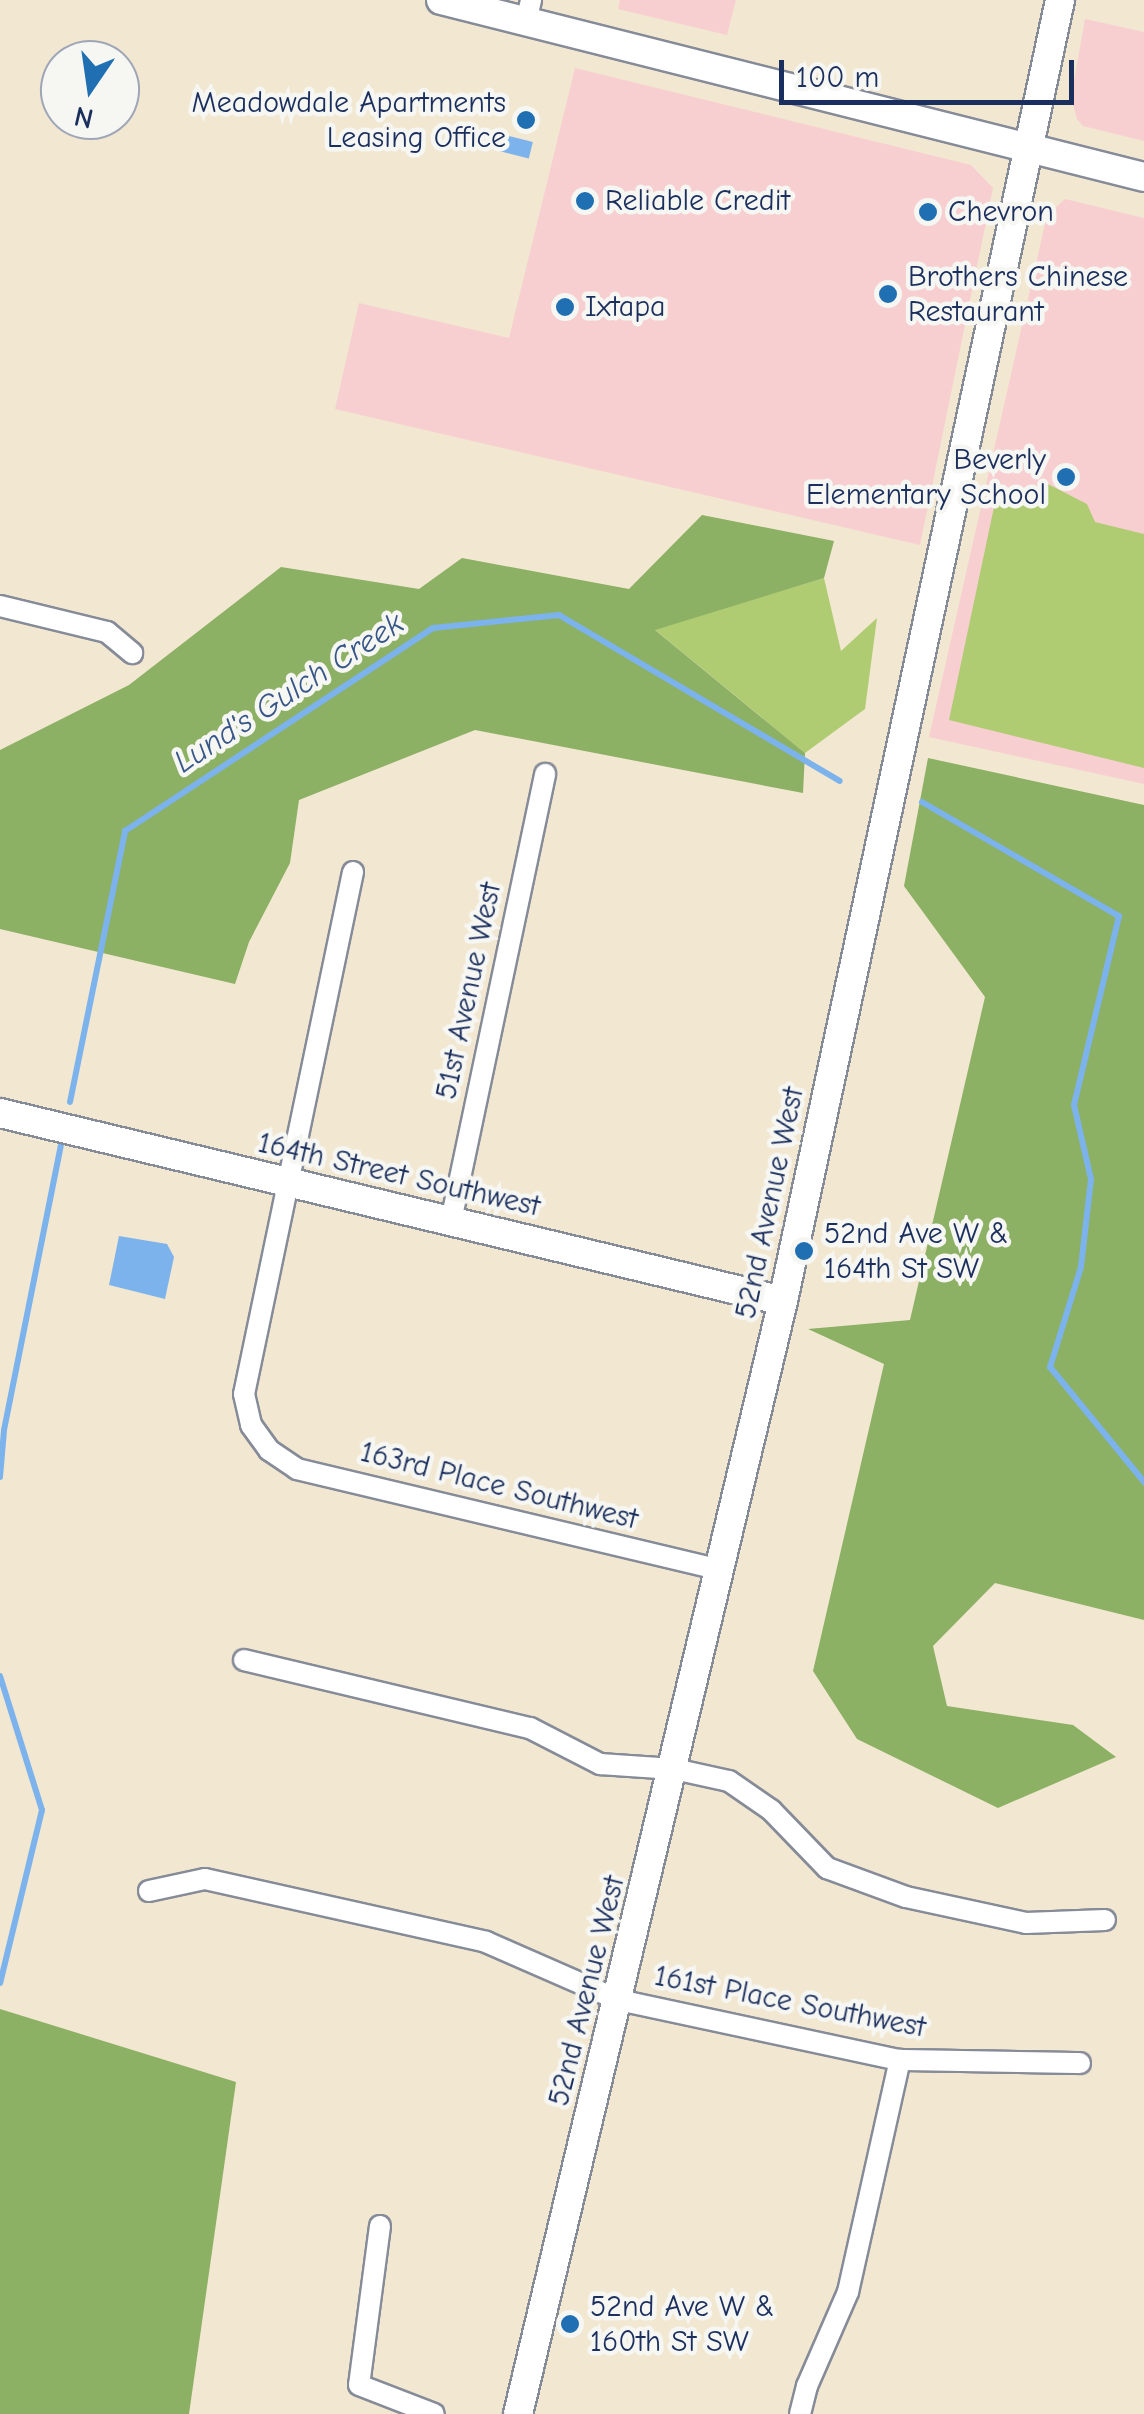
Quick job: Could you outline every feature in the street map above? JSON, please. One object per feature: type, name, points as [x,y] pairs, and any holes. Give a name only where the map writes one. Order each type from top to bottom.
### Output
[{"type":"street","points":[[441,0],[528,11],[1028,150],[1144,177]]},
{"type":"street","name":"52nd Avenue West","points":[[518,2414],[783,1301],[1060,0]]},
{"type":"street","points":[[0,606],[107,632],[132,653]]},
{"type":"street","name":"51st Avenue West","points":[[452,1221],[545,774]]},
{"type":"street","points":[[290,1182],[353,872]]},
{"type":"street","name":"164th Street Southwest","points":[[0,1113],[783,1301]]},
{"type":"street","name":"163rd Place Southwest","points":[[290,1182],[244,1394],[251,1425],[270,1450],[297,1468],[720,1570]]},
{"type":"street","points":[[244,1660],[530,1728],[600,1764],[674,1770],[730,1781],[771,1810],[827,1868],[906,1896],[1026,1923],[1105,1920]]},
{"type":"street","name":"161st Place Southwest","points":[[150,1891],[205,1879],[486,1942],[619,2000],[900,2060],[1080,2063]]},
{"type":"street","points":[[800,2414],[807,2386],[848,2292],[900,2060]]},
{"type":"street","points":[[380,2226],[360,2385],[434,2414]]},
{"type":"shaded area","points":[[620,0],[736,0],[727,35],[618,9]]},
{"type":"shaded area","points":[[1085,19],[1144,32],[1144,141],[1083,126],[1077,119],[1071,98]]},
{"type":"shaded area","points":[[575,68],[971,165],[993,188],[920,545],[335,409],[359,303],[509,338]]},
{"type":"shaded area","name":"Beverly Elementary School","points":[[1065,199],[1144,218],[1144,784],[929,737],[1047,215]]},
{"type":"green space","points":[[1044,482],[1087,504],[1095,522],[1144,534],[1144,768],[949,720],[994,507]]},
{"type":"green space","points":[[702,515],[834,541],[824,578],[655,630],[805,753],[803,793],[475,730],[299,800],[290,863],[249,942],[235,984],[0,929],[0,750],[129,685],[281,567],[419,589],[462,558],[629,589]]},
{"type":"green space","points":[[824,578],[841,651],[877,618],[865,709],[805,753],[654,629]]},
{"type":"green space","points":[[928,758],[1144,805],[1144,1620],[995,1583],[933,1646],[947,1706],[1073,1725],[1116,1757],[998,1808],[857,1739],[813,1671],[884,1364],[808,1329],[910,1320],[985,997],[904,886]]},
{"type":"green space","points":[[0,2009],[236,2082],[189,2414],[0,2414]]},
{"type":"water","points":[[497,133],[533,142],[529,158],[493,149]]},
{"type":"water","points":[[119,1236],[167,1244],[174,1257],[165,1299],[109,1285]]},
{"type":"waterway","name":"Lund's Gulch Creek","points":[[70,1102],[125,831],[433,628],[559,615],[840,781]]},
{"type":"waterway","name":"Lund's Gulch Creek","points":[[922,802],[1119,916],[1074,1105],[1091,1179],[1081,1267],[1050,1367],[1144,1482]]},
{"type":"waterway","name":"Lund's Gulch Creek","points":[[0,1477],[4,1430],[61,1146]]},
{"type":"waterway","name":"Lund's Gulch Creek","points":[[0,1676],[42,1810],[0,1983]]},
{"type":"place","name":"Meadowdale Apartments Leasing Office","points":[[526,120]]},
{"type":"place","name":"Reliable Credit","points":[[585,201]]},
{"type":"place","name":"Chevron","points":[[928,212]]},
{"type":"place","name":"Brothers Chinese Restaurant","points":[[888,294]]},
{"type":"place","name":"Ixtapa","points":[[565,307]]},
{"type":"place","name":"Beverly Elementary School","points":[[1066,477]]},
{"type":"place","name":"52nd Ave W & 164th St SW","points":[[804,1251]]},
{"type":"place","name":"52nd Ave W & 160th St SW","points":[[570,2324]]}]
